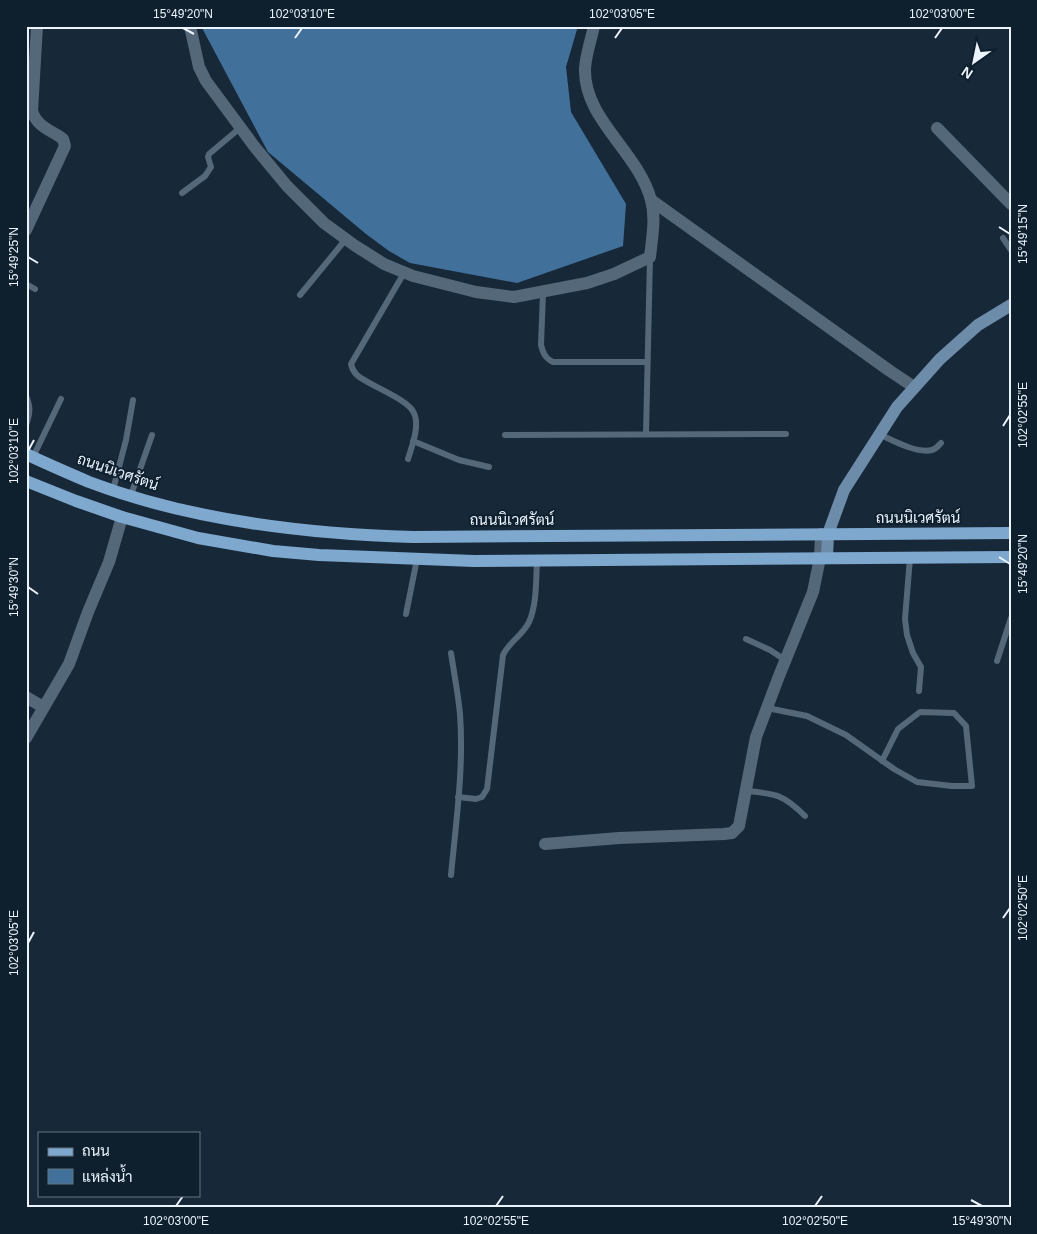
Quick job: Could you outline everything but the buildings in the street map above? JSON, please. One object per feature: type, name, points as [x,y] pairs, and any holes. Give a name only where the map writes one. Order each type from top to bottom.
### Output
[{"type":"main road","name":"ถนนนิเวศรัตน์","points":[[30,456],[90,482],[131,496],[213,516],[262,525],[357,536],[1011,534]]},
{"type":"main road","points":[[26,481],[76,502],[198,538],[273,551],[319,555],[416,559],[537,560],[1011,557]]},
{"type":"street","points":[[26,230],[65,146],[63,139],[37,122],[32,110],[37,26]]},
{"type":"street","points":[[190,26],[199,67],[218,98],[286,186],[324,223],[384,264],[404,272],[476,292],[514,297],[543,293],[596,280],[620,272],[650,257],[653,227],[651,200],[635,164],[602,122],[593,103],[586,78],[585,68],[594,26]]},
{"type":"street","points":[[937,128],[1011,204]]},
{"type":"street","points":[[651,200],[914,387]]},
{"type":"street","points":[[544,844],[619,838],[732,833],[738,826],[747,790],[756,738],[813,592],[823,558],[824,534],[844,490],[897,407],[914,387],[940,359],[978,325],[1011,305]]},
{"type":"street","points":[[26,738],[69,664],[108,562],[122,517]]},
{"type":"street","points":[[26,697],[43,707]]},
{"type":"lane","points":[[182,193],[205,176],[211,167],[209,154],[240,128]]},
{"type":"lane","points":[[1003,238],[1011,250]]},
{"type":"lane","points":[[300,295],[346,239]]},
{"type":"lane","points":[[646,434],[646,362],[650,257]]},
{"type":"lane","points":[[404,272],[351,364],[354,373],[360,378],[413,410],[415,415],[413,441],[408,459]]},
{"type":"lane","points":[[26,284],[35,289]]},
{"type":"lane","points":[[543,293],[541,345],[548,360],[553,362],[646,362]]},
{"type":"lane","points":[[26,396],[30,403],[30,412],[26,424]]},
{"type":"lane","points":[[30,456],[62,399]]},
{"type":"lane","points":[[113,490],[126,440],[132,400]]},
{"type":"lane","points":[[505,435],[786,434]]},
{"type":"lane","points":[[879,434],[910,447],[929,451],[935,449],[941,443]]},
{"type":"lane","points":[[131,496],[152,435]]},
{"type":"lane","points":[[413,441],[459,460],[489,467]]},
{"type":"lane","points":[[910,558],[905,619],[907,635],[913,653],[921,667],[919,691]]},
{"type":"lane","points":[[406,614],[416,559]]},
{"type":"lane","points":[[458,797],[482,798],[487,789],[503,655],[506,648],[530,621],[535,597],[537,560]]},
{"type":"lane","points":[[997,661],[1011,618]]},
{"type":"lane","points":[[746,639],[770,650],[785,660]]},
{"type":"lane","points":[[451,653],[460,715],[458,797],[451,875]]},
{"type":"lane","points":[[767,708],[807,716],[846,735],[882,761],[917,782],[972,786],[966,726],[954,713],[920,712],[898,729],[882,761]]},
{"type":"lane","points":[[747,790],[777,795],[794,805],[805,816]]},
{"type":"water","points":[[201,26],[578,26],[566,67],[571,112],[626,204],[623,246],[517,283],[410,263],[389,251],[366,234],[268,152]]}]
